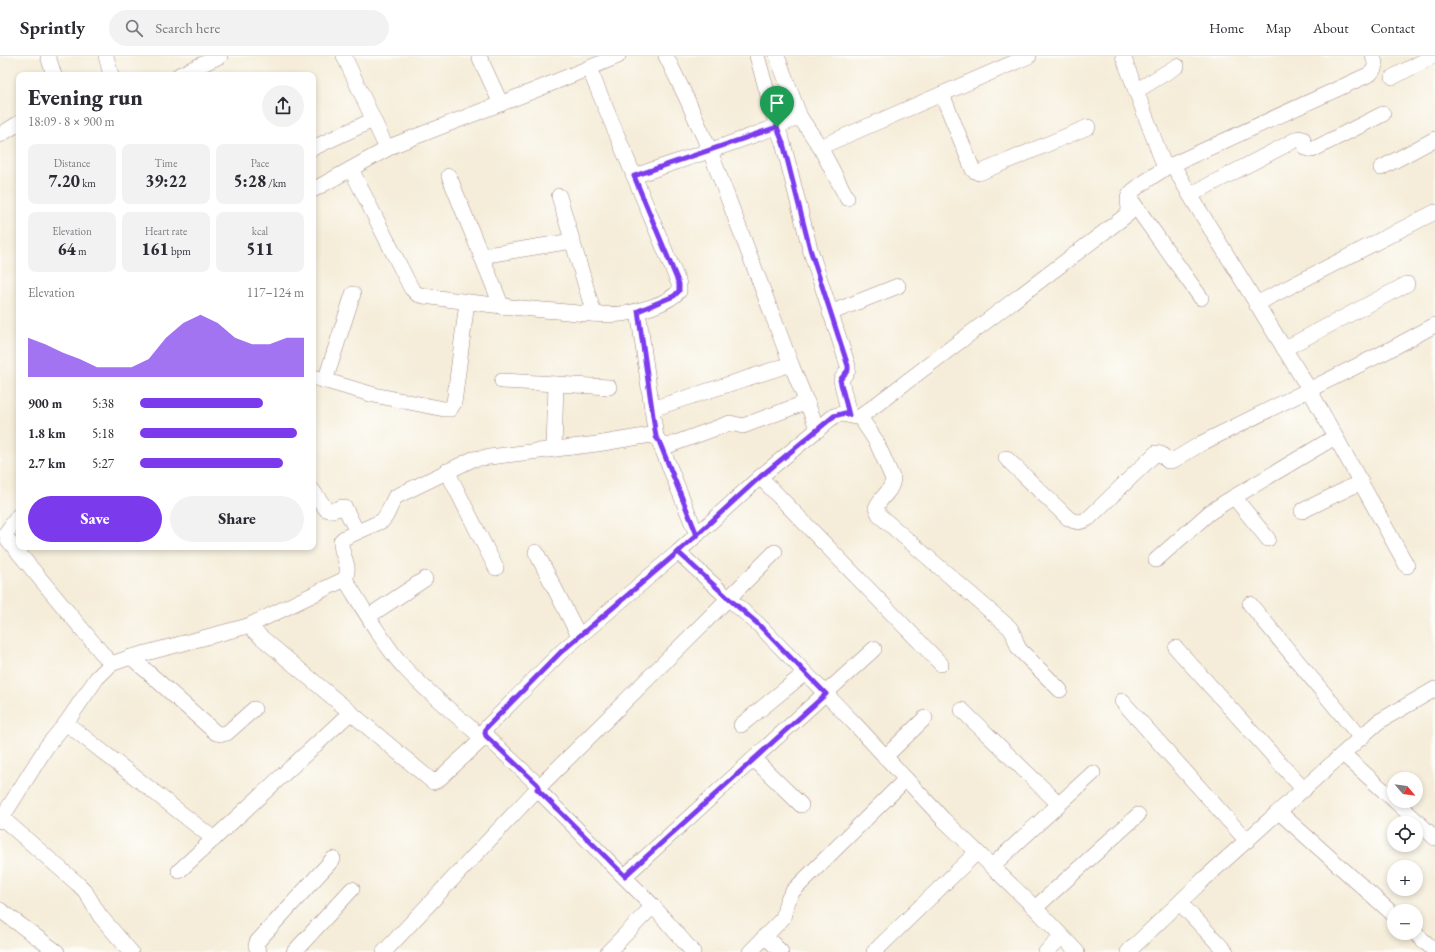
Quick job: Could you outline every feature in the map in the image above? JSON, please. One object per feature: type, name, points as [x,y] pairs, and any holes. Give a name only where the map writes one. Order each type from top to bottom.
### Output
[{"type":"street","points":[[48,56],[53,72]]},
{"type":"street","points":[[106,56],[110,72]]},
{"type":"street","points":[[185,72],[220,56]]},
{"type":"street","points":[[344,56],[386,149]]},
{"type":"street","points":[[479,56],[501,104]]},
{"type":"street","points":[[316,188],[394,145],[501,104],[618,56]]},
{"type":"street","points":[[666,56],[710,151],[791,364],[818,430]]},
{"type":"street","points":[[757,56],[783,143],[810,249],[848,366],[848,370],[840,380],[855,416],[876,441],[893,479],[893,485],[876,508],[880,516],[1010,628],[1019,649],[1060,690]]},
{"type":"street","points":[[777,56],[800,117],[820,147],[847,198]]},
{"type":"street","points":[[820,147],[1029,56]]},
{"type":"street","points":[[1123,56],[1136,91],[1169,167],[1190,195],[1309,389],[1407,566]]},
{"type":"street","points":[[855,416],[1128,214],[1130,209],[1129,197],[1131,193],[1169,167],[1272,118],[1370,74],[1375,69],[1376,63],[1373,56]]},
{"type":"street","points":[[1393,77],[1433,56]]},
{"type":"street","points":[[1136,91],[1177,66]]},
{"type":"street","points":[[351,169],[411,288],[417,294],[502,307],[594,314],[620,314],[638,311],[674,296],[679,291],[679,284],[589,68]]},
{"type":"street","points":[[942,94],[974,170],[979,173],[1088,127]]},
{"type":"street","points":[[1190,195],[1299,138],[1303,139],[1306,148],[1312,150],[1383,114]]},
{"type":"street","points":[[634,176],[710,151],[777,127],[800,117]]},
{"type":"street","points":[[316,147],[373,120]]},
{"type":"street","points":[[0,135],[16,125]]},
{"type":"street","points":[[1381,168],[1435,139]]},
{"type":"street","points":[[449,176],[502,307]]},
{"type":"street","points":[[560,196],[594,314]]},
{"type":"street","points":[[1129,197],[1200,298]]},
{"type":"street","points":[[1256,304],[1435,212]]},
{"type":"street","points":[[481,256],[572,241]]},
{"type":"street","points":[[1284,349],[1407,284]]},
{"type":"street","points":[[830,313],[898,286]]},
{"type":"street","points":[[353,294],[319,379],[374,395],[444,409],[450,408],[454,404],[467,302]]},
{"type":"street","points":[[638,311],[652,408],[659,443],[697,535]]},
{"type":"street","points":[[1006,458],[1068,518],[1075,522],[1082,522],[1089,518],[1156,453],[1161,454],[1168,461],[1174,460],[1202,443],[1387,351],[1435,325]]},
{"type":"street","points":[[652,408],[791,364]]},
{"type":"street","points":[[502,381],[609,387]]},
{"type":"street","points":[[554,450],[556,384]]},
{"type":"street","points":[[659,443],[730,423],[743,426],[807,402]]},
{"type":"street","points":[[248,626],[434,782],[485,737],[486,728],[561,652],[678,552],[760,477],[834,416],[845,413],[855,416]]},
{"type":"street","points":[[131,952],[100,916],[85,892],[78,884],[1,820],[47,746],[66,723],[97,678],[111,664],[131,656],[248,626],[345,579],[348,568],[341,546],[341,541],[382,520],[386,516],[395,497],[473,459],[554,450],[651,435],[659,443]]},
{"type":"street","points":[[1156,560],[1209,514],[1234,497],[1335,437]]},
{"type":"street","points":[[447,471],[496,568]]},
{"type":"street","points":[[760,477],[941,664]]},
{"type":"street","points":[[1302,511],[1360,482]]},
{"type":"street","points":[[316,495],[329,511],[334,511],[342,507],[345,508],[357,532]]},
{"type":"street","points":[[1234,497],[1268,539]]},
{"type":"street","points":[[16,519],[4,536],[111,664]]},
{"type":"street","points":[[536,552],[579,636]]},
{"type":"street","points":[[678,552],[758,624],[886,757],[943,819],[1035,908],[1077,952]]},
{"type":"street","points":[[384,952],[538,788],[775,552]]},
{"type":"street","points":[[345,579],[383,639],[410,674],[485,737],[537,784],[538,788],[625,876],[693,952]]},
{"type":"street","points":[[369,616],[425,579]]},
{"type":"street","points":[[1250,604],[1361,738]]},
{"type":"street","points":[[1176,648],[1304,790]]},
{"type":"street","points":[[625,876],[874,649]]},
{"type":"street","points":[[131,656],[216,733],[227,733],[254,709]]},
{"type":"street","points":[[741,725],[805,672]]},
{"type":"street","points":[[1128,952],[1180,902],[1378,722],[1435,689]]},
{"type":"street","points":[[1122,701],[1247,841]]},
{"type":"street","points":[[962,710],[1059,804]]},
{"type":"street","points":[[179,871],[350,713]]},
{"type":"street","points":[[886,757],[925,718]]},
{"type":"street","points":[[66,723],[214,839]]},
{"type":"street","points":[[1343,754],[1387,793]]},
{"type":"street","points":[[754,759],[801,805]]},
{"type":"street","points":[[992,866],[1093,773]]},
{"type":"street","points":[[750,952],[783,918],[787,901],[793,891],[906,779]]},
{"type":"street","points":[[1403,808],[1435,838]]},
{"type":"street","points":[[1279,812],[1387,909]]},
{"type":"street","points":[[1035,908],[1138,815]]},
{"type":"street","points":[[874,952],[977,852]]},
{"type":"street","points":[[260,952],[256,946],[257,942],[333,859]]},
{"type":"street","points":[[294,952],[352,889]]},
{"type":"street","points":[[1180,902],[1226,952]]},
{"type":"street","points":[[608,952],[653,906]]},
{"type":"street","points":[[0,910],[57,952]]},
{"type":"street","points":[[765,936],[781,952]]},
{"type":"street","points":[[1046,952],[1062,937]]},
{"type":"street","points":[[1423,940],[1435,951]]},
{"type":"route","points":[[777,127],[634,176],[679,284],[679,291],[674,296],[638,311],[656,437],[659,441],[697,535],[678,552],[758,624],[826,694],[625,876],[537,789],[539,787],[537,784],[486,736],[486,728],[561,652],[678,552],[697,535],[760,477],[834,416],[845,413],[849,415],[840,380],[848,370],[848,366],[810,249],[783,143],[777,127]]}]
